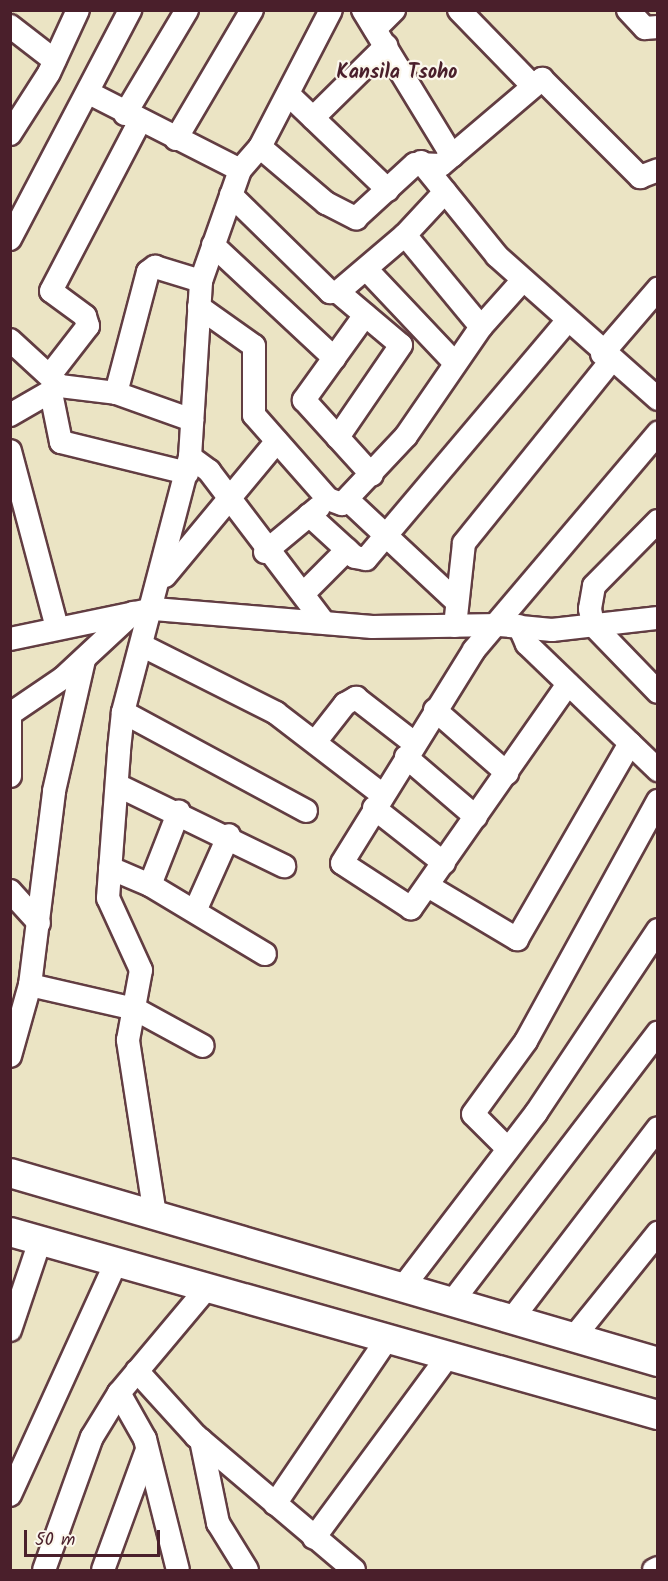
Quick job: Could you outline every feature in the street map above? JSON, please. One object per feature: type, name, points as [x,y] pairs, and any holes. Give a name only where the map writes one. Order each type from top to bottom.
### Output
[{"type":"main road","points":[[10,1173],[657,1362]]},
{"type":"main road","points":[[10,1232],[657,1415]]},
{"type":"street","points":[[10,134],[54,60],[78,10]]},
{"type":"street","points":[[10,239],[91,94],[130,10]]},
{"type":"street","points":[[10,416],[54,385],[88,326],[85,316],[51,291],[133,117],[187,10]]},
{"type":"street","points":[[176,139],[252,10]]},
{"type":"street","points":[[161,579],[188,465],[201,281],[240,170],[260,147],[289,95],[331,10]]},
{"type":"street","points":[[313,118],[375,28],[394,10]]},
{"type":"street","points":[[459,10],[532,85]]},
{"type":"street","points":[[628,10],[645,28],[657,27]]},
{"type":"street","points":[[375,28],[452,156]]},
{"type":"street","points":[[14,37],[54,60]]},
{"type":"street","points":[[260,147],[350,217],[363,215],[421,162],[441,165],[539,79],[547,81],[640,177],[657,170]]},
{"type":"street","points":[[91,94],[240,170]]},
{"type":"street","points":[[289,95],[388,190]]},
{"type":"street","points":[[421,162],[522,280],[606,358],[657,399]]},
{"type":"street","points":[[231,195],[330,292],[338,292],[367,270],[405,235],[445,192]]},
{"type":"street","points":[[405,235],[481,327]]},
{"type":"street","points":[[213,245],[334,358]]},
{"type":"street","points":[[116,393],[148,272],[155,267],[201,281]]},
{"type":"street","points":[[367,270],[455,363]]},
{"type":"street","points":[[265,552],[309,515],[338,500],[372,475],[481,327],[522,280]]},
{"type":"street","points":[[455,626],[456,600],[464,543],[657,289]]},
{"type":"street","points":[[338,292],[402,349],[338,437]]},
{"type":"street","points":[[199,308],[254,346],[250,408],[278,441],[338,500],[385,536],[456,600]]},
{"type":"street","points":[[365,315],[304,400],[372,475]]},
{"type":"street","points":[[309,515],[347,550],[366,559],[566,322]]},
{"type":"street","points":[[10,340],[54,385],[61,442],[188,465],[209,471],[265,552],[304,593],[322,620]]},
{"type":"street","points":[[54,385],[116,393],[192,420]]},
{"type":"street","points":[[568,684],[428,886],[407,908],[342,863],[474,650],[510,625],[657,433]]},
{"type":"street","points":[[10,776],[13,709],[84,660],[143,611],[161,579],[227,497],[278,441]]},
{"type":"street","points":[[10,451],[57,628]]},
{"type":"street","points":[[657,522],[594,586],[593,625],[657,692]]},
{"type":"street","points":[[304,593],[347,550]]},
{"type":"street","points":[[143,611],[143,646],[123,712],[110,868],[110,912],[141,970],[128,1040],[155,1215]]},
{"type":"street","points":[[10,639],[143,611],[322,620],[372,627],[510,625],[552,630],[657,618]]},
{"type":"street","points":[[510,625],[657,770]]},
{"type":"street","points":[[143,646],[276,713],[316,741],[444,863]]},
{"type":"street","points":[[10,1056],[30,985],[54,791],[84,660]]},
{"type":"street","points":[[316,741],[345,704],[356,698],[476,817]]},
{"type":"street","points":[[435,710],[507,773]]},
{"type":"street","points":[[123,712],[306,811]]},
{"type":"street","points":[[428,886],[517,939],[630,743]]},
{"type":"street","points":[[117,785],[229,835],[284,866]]},
{"type":"street","points":[[508,1149],[473,1114],[526,1041],[657,801]]},
{"type":"street","points":[[150,885],[179,812]]},
{"type":"street","points":[[195,911],[229,835]]},
{"type":"street","points":[[110,868],[150,885],[266,954]]},
{"type":"street","points":[[11,891],[39,923]]},
{"type":"street","points":[[403,1287],[508,1149],[657,930]]},
{"type":"street","points":[[30,985],[135,1008],[203,1046]]},
{"type":"street","points":[[452,1302],[657,1033]]},
{"type":"street","points":[[512,1319],[657,1128]]},
{"type":"street","points":[[574,1337],[656,1238]]},
{"type":"street","points":[[10,1330],[40,1241]]},
{"type":"street","points":[[10,1495],[116,1262]]},
{"type":"street","points":[[44,1570],[92,1437],[119,1393],[207,1288]]},
{"type":"street","points":[[275,1503],[387,1339]]},
{"type":"street","points":[[315,1538],[448,1356]]},
{"type":"street","points":[[137,1371],[201,1440],[315,1538],[338,1566]]},
{"type":"street","points":[[119,1393],[147,1450],[171,1566]]},
{"type":"street","points":[[201,1440],[218,1523],[247,1570]]},
{"type":"street","points":[[104,1570],[147,1450]]},
{"type":"district","name":"Kansila Tsoho","points":[[397,73]]}]
